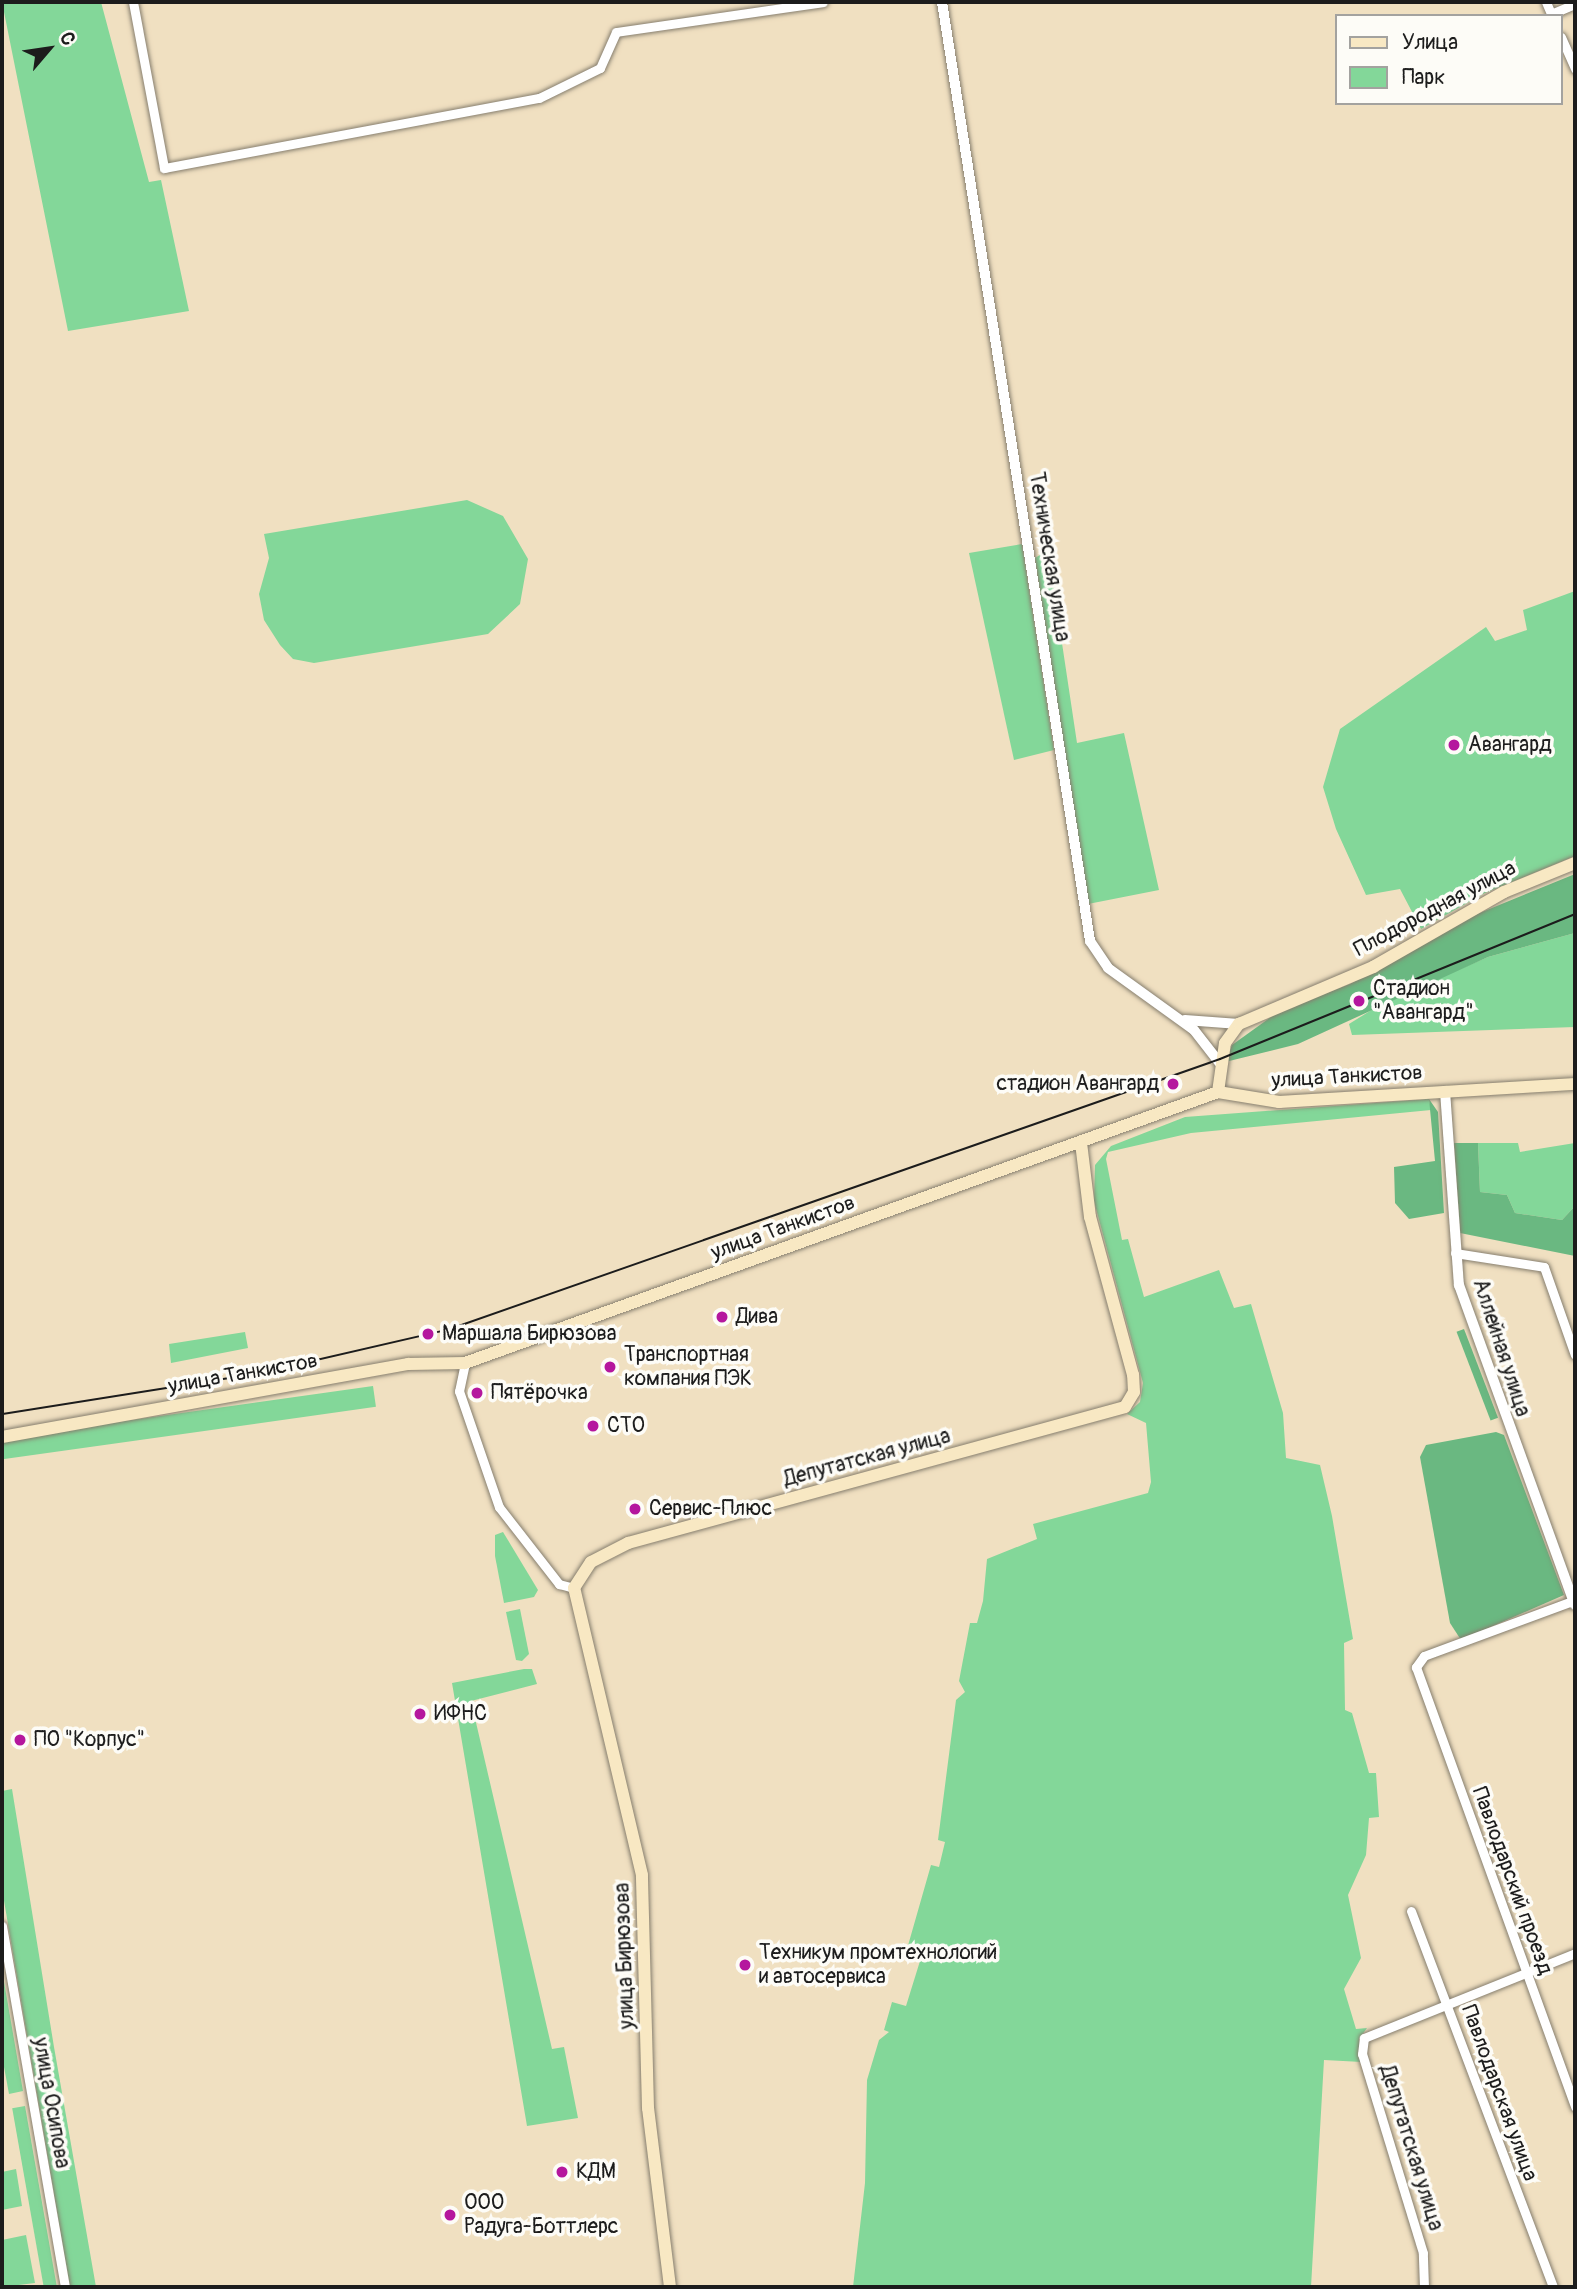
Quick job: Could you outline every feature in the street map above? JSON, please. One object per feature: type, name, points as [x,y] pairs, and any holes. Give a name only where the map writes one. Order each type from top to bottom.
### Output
[{"type":"main road","name":"Плодородная улица","points":[[1239,1024],[1373,967],[1484,902],[1575,863]]},
{"type":"main road","points":[[1218,1091],[1219,1062],[1239,1024]]},
{"type":"main road","name":"улица Танкистов","points":[[2,1437],[408,1364],[465,1363],[1081,1143],[1218,1091],[1279,1102],[1575,1084]]},
{"type":"main road","name":"Депутатская улица","points":[[574,1588],[591,1563],[615,1548],[705,1521],[1116,1413],[1131,1400],[1133,1376],[1090,1217],[1081,1143]]},
{"type":"main road","name":"улица Бирюзова","points":[[574,1588],[642,1875],[648,2108],[670,2287]]},
{"type":"street","points":[[133,2],[164,168],[538,99],[600,68],[616,32],[823,2]]},
{"type":"street","name":"Техническая улица","points":[[942,2],[1085,921],[1108,968],[1176,1017],[1219,1062]]},
{"type":"street","points":[[1554,14],[1575,4]]},
{"type":"street","points":[[1563,42],[1575,69]]},
{"type":"street","points":[[1176,1017],[1223,1027],[1239,1024]]},
{"type":"street","name":"Аллейная улица","points":[[1445,1091],[1455,1253],[1469,1321],[1575,1602]]},
{"type":"street","points":[[1455,1253],[1544,1267],[1575,1355]]},
{"type":"street","points":[[465,1363],[458,1391],[499,1507],[559,1584],[574,1588]]},
{"type":"street","name":"Павлодарский проезд","points":[[1575,1602],[1424,1656],[1416,1667],[1528,1970],[1575,2107]]},
{"type":"street","name":"Павлодарская улица","points":[[1411,1911],[1553,2287]]},
{"type":"street","name":"улица Осипова","points":[[2,1926],[65,2287]]},
{"type":"street","points":[[1446,2001],[1575,1953]]},
{"type":"street","name":"Депутатская улица","points":[[1424,2287],[1423,2253],[1362,2054],[1364,2038],[1378,2027],[1446,2001]]},
{"type":"green space","points":[[2,2],[101,2],[149,182],[161,180],[189,311],[68,331]]},
{"type":"green space","points":[[467,500],[503,516],[528,559],[520,604],[488,634],[314,663],[293,659],[280,645],[264,620],[259,594],[269,558],[264,534]]},
{"type":"green space","points":[[1022,544],[1054,750],[1014,760],[969,553]]},
{"type":"green space","points":[[1048,550],[1077,743],[1124,733],[1159,890],[1088,904],[1035,558]]},
{"type":"green space","name":"Авангард","points":[[1575,591],[1575,856],[1485,893],[1421,929],[1400,889],[1366,895],[1336,829],[1323,787],[1340,729],[1486,627],[1495,641],[1527,630],[1523,610]]},
{"type":"green space","points":[[1575,874],[1575,933],[1488,957],[1298,1044],[1225,1062],[1232,1045],[1278,1012],[1350,984],[1465,919]]},
{"type":"green space","points":[[1575,933],[1575,1027],[1352,1035],[1349,1024],[1386,1001],[1488,957]]},
{"type":"green space","points":[[1429,1099],[1431,1110],[1191,1133],[1108,1152],[1106,1159],[1122,1240],[1128,1239],[1144,1297],[1219,1270],[1234,1308],[1251,1304],[1283,1413],[1286,1458],[1320,1465],[1332,1516],[1353,1639],[1344,1643],[1345,1710],[1352,1713],[1369,1773],[1376,1773],[1379,1817],[1369,1818],[1366,1855],[1348,1895],[1361,1958],[1344,1989],[1356,2029],[1367,2028],[1359,2039],[1362,2062],[1324,2060],[1311,2287],[853,2287],[865,2183],[867,2080],[879,2040],[889,2032],[884,2030],[892,2002],[906,2006],[920,1961],[905,1956],[931,1865],[939,1867],[945,1842],[938,1840],[956,1700],[965,1692],[959,1681],[970,1623],[977,1623],[983,1601],[987,1559],[1037,1539],[1033,1524],[1148,1493],[1151,1482],[1146,1423],[1127,1414],[1140,1402],[1143,1383],[1094,1201],[1095,1165],[1111,1146],[1185,1117]]},
{"type":"green space","points":[[1429,1099],[1438,1112],[1444,1213],[1409,1219],[1395,1203],[1394,1167],[1435,1161]]},
{"type":"green space","points":[[1454,1143],[1478,1143],[1480,1192],[1507,1195],[1515,1213],[1562,1220],[1575,1206],[1575,1256],[1460,1233]]},
{"type":"green space","points":[[1478,1143],[1518,1143],[1520,1152],[1575,1143],[1575,1206],[1562,1220],[1515,1213],[1507,1195],[1480,1192]]},
{"type":"green space","points":[[1464,1329],[1498,1418],[1491,1421],[1457,1332]]},
{"type":"green space","points":[[245,1332],[248,1348],[171,1363],[169,1344]]},
{"type":"green space","points":[[373,1386],[376,1407],[3,1459],[2,1438]]},
{"type":"green space","points":[[1496,1432],[1504,1435],[1564,1595],[1461,1640],[1450,1623],[1420,1457],[1426,1445]]},
{"type":"green space","points":[[503,1532],[538,1590],[534,1597],[504,1603],[495,1556],[495,1535]]},
{"type":"green space","points":[[520,1609],[529,1654],[522,1661],[516,1660],[506,1612]]},
{"type":"green space","points":[[532,1669],[537,1684],[471,1701],[552,2049],[564,2047],[578,2118],[527,2126],[452,1683]]},
{"type":"green space","points":[[12,1789],[96,2287],[70,2287],[2,1889],[2,1791]]},
{"type":"green space","points":[[2,1970],[23,2091],[9,2094],[2,2056]]},
{"type":"green space","points":[[25,2106],[57,2287],[44,2287],[12,2108]]},
{"type":"green space","points":[[16,2169],[22,2206],[2,2210],[2,2172]]},
{"type":"green space","points":[[26,2235],[35,2283],[2,2287],[2,2240]]},
{"type":"tram line","points":[[2,1414],[260,1373],[450,1329],[1220,1059],[1575,914]]},
{"type":"place","name":"Авангард","points":[[1454,745]]},
{"type":"place","name":"Стадион \"Авангард\"","points":[[1359,1001]]},
{"type":"place","name":"стадион Авангард","points":[[1173,1084]]},
{"type":"place","name":"Дива","points":[[722,1317]]},
{"type":"place","name":"Маршала Бирюзова","points":[[428,1334]]},
{"type":"place","name":"Транспортная компания ПЭК","points":[[610,1367]]},
{"type":"place","name":"Пятёрочка","points":[[477,1393]]},
{"type":"place","name":"СТО","points":[[593,1426]]},
{"type":"place","name":"Сервис-Плюс","points":[[635,1509]]},
{"type":"place","name":"ИФНС","points":[[420,1714]]},
{"type":"place","name":"ПО \"Корпус\"","points":[[20,1740]]},
{"type":"place","name":"Техникум промтехнологий и автосервиса","points":[[745,1965]]},
{"type":"place","name":"КДМ","points":[[562,2172]]},
{"type":"place","name":"ООО Радуга-Боттлерс","points":[[450,2215]]}]
